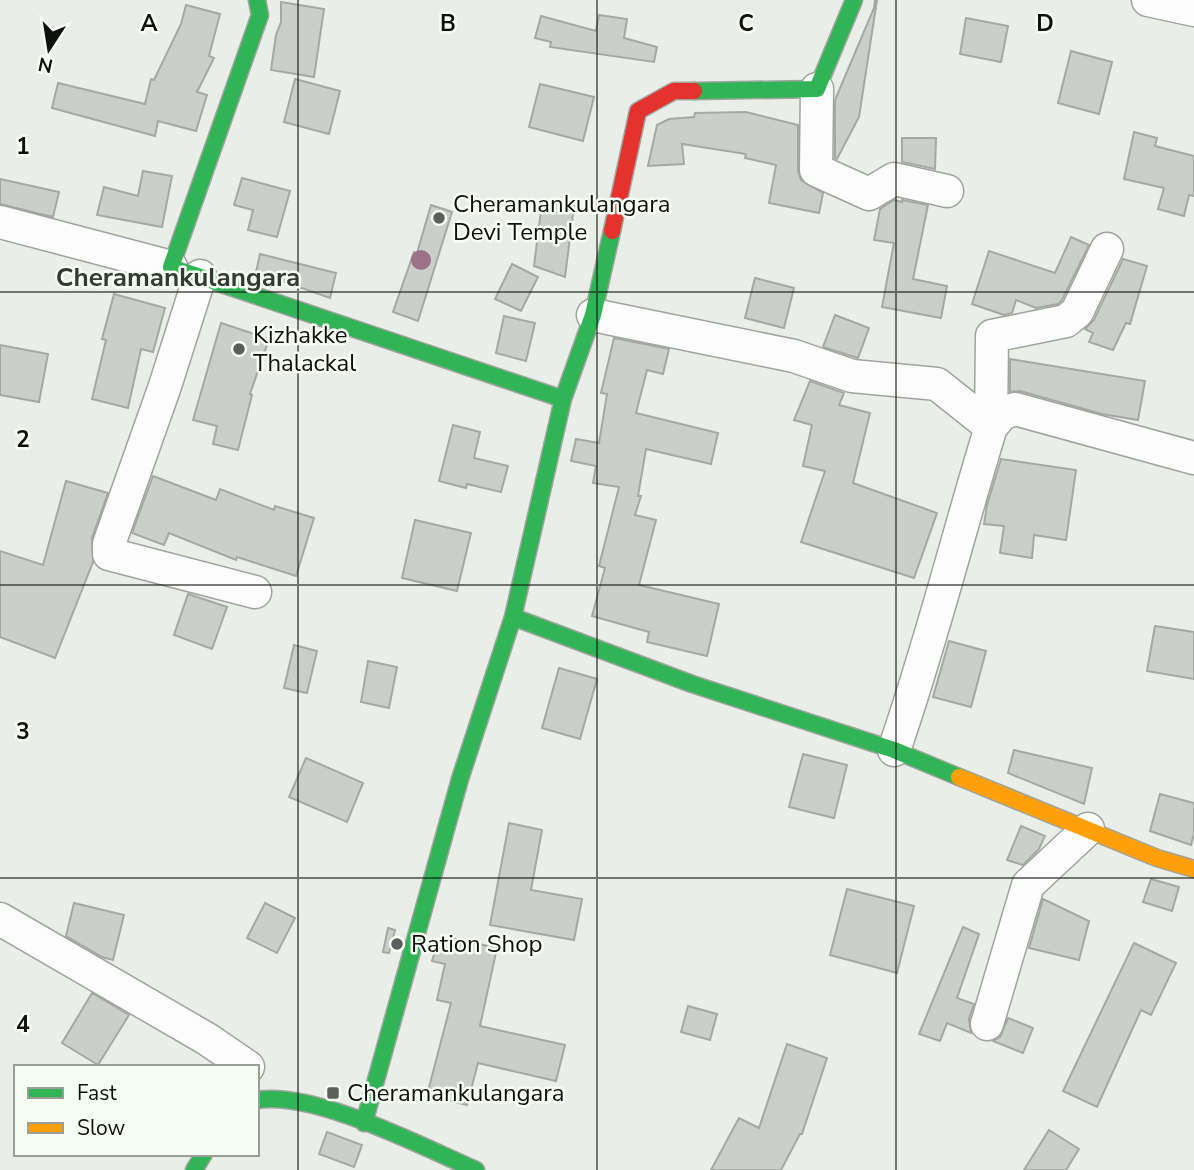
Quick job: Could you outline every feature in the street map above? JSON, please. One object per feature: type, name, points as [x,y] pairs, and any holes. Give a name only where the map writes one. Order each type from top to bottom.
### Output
[{"type":"street","points":[[255,592],[109,554],[109,544],[165,386],[185,271],[260,15],[257,0]]},
{"type":"street","points":[[854,0],[817,89],[816,170],[869,194],[894,179],[947,191]]},
{"type":"street","points":[[1148,0],[1194,10]]},
{"type":"street","points":[[364,1123],[460,779],[513,617],[563,399],[593,315],[638,111],[674,91],[817,89]]},
{"type":"street","points":[[0,222],[185,271],[563,399]]},
{"type":"street","points":[[894,750],[922,669],[957,538],[991,427],[992,336],[1066,321],[1077,312],[1107,248]]},
{"type":"street","points":[[593,315],[794,356],[852,376],[937,384],[991,427]]},
{"type":"street","points":[[991,427],[1002,414],[1015,409],[1194,458]]},
{"type":"street","points":[[513,617],[692,684],[894,750],[1157,858],[1194,869]]},
{"type":"street","points":[[988,1024],[1028,885],[1088,829]]},
{"type":"street","points":[[0,919],[207,1039],[245,1065]]},
{"type":"street","points":[[259,1074],[295,1099]]},
{"type":"street","points":[[259,1099],[264,1096],[295,1099],[364,1123],[476,1170]]},
{"type":"building","points":[[875,0],[859,117],[837,159],[835,100]]},
{"type":"building","points":[[281,2],[324,9],[314,77],[271,70],[276,35],[281,22]]},
{"type":"building","points":[[186,5],[220,14],[209,56],[214,58],[197,92],[207,95],[196,131],[158,121],[155,136],[52,108],[58,83],[145,104],[151,79],[154,80],[181,24]]},
{"type":"building","points":[[599,15],[627,19],[624,38],[657,47],[654,62],[550,47],[551,42],[535,38],[541,16],[596,31]]},
{"type":"building","points":[[966,18],[1008,26],[1001,62],[960,54]]},
{"type":"building","points":[[1071,51],[1112,62],[1099,114],[1058,103]]},
{"type":"building","points":[[295,79],[340,91],[329,134],[284,122]]},
{"type":"building","points":[[540,84],[594,97],[583,141],[529,127]]},
{"type":"building","points":[[746,112],[798,125],[798,171],[801,180],[823,193],[819,213],[769,203],[776,165],[745,158],[746,154],[682,144],[684,164],[648,166],[657,125],[669,119],[694,117],[695,113]]},
{"type":"building","points":[[1134,132],[1157,138],[1155,146],[1194,156],[1194,196],[1189,195],[1184,216],[1158,209],[1164,188],[1124,179]]},
{"type":"building","points":[[902,138],[936,138],[935,169],[902,162]]},
{"type":"building","points":[[143,171],[172,176],[162,227],[97,215],[104,187],[138,196]]},
{"type":"building","points":[[242,178],[290,191],[277,237],[248,230],[253,210],[234,205]]},
{"type":"building","points":[[0,179],[59,192],[53,217],[0,204]]},
{"type":"building","points":[[894,200],[928,205],[913,279],[947,286],[941,318],[882,307],[894,243],[874,240],[880,209]]},
{"type":"building","points":[[542,202],[574,206],[565,277],[534,266]]},
{"type":"building","points":[[431,205],[452,212],[418,321],[393,312],[414,252],[417,253]]},
{"type":"building","points":[[1071,237],[1089,245],[1058,304],[1036,308],[1016,300],[1012,313],[1004,315],[972,304],[989,251],[1055,273]]},
{"type":"building","points":[[260,254],[336,273],[330,298],[256,272]]},
{"type":"building","points":[[1123,259],[1147,266],[1130,324],[1126,323],[1113,350],[1089,342],[1093,333],[1085,329],[1094,320]]},
{"type":"building","points":[[512,264],[538,277],[521,311],[495,299]]},
{"type":"building","points":[[755,278],[794,288],[784,328],[745,318]]},
{"type":"building","points":[[114,294],[165,308],[153,352],[141,349],[128,408],[92,399],[106,340],[102,339]]},
{"type":"building","points":[[835,315],[869,328],[858,358],[823,347]]},
{"type":"building","points":[[504,316],[535,323],[526,361],[496,353]]},
{"type":"building","points":[[221,323],[269,339],[250,394],[252,395],[238,450],[213,444],[217,426],[193,420]]},
{"type":"building","points":[[614,338],[669,349],[663,374],[647,370],[636,413],[718,433],[711,464],[646,449],[638,496],[641,496],[635,515],[656,520],[639,585],[719,604],[707,656],[647,642],[649,632],[592,616],[605,568],[599,566],[619,487],[593,483],[596,466],[571,461],[576,439],[599,443],[607,394],[601,393]]},
{"type":"building","points":[[0,345],[48,354],[39,402],[0,395]]},
{"type":"building","points":[[1010,359],[1145,381],[1138,420],[1102,414],[1020,391],[1010,392]]},
{"type":"building","points":[[810,381],[844,393],[839,405],[870,413],[853,483],[937,513],[914,578],[801,542],[825,471],[803,466],[812,425],[794,420]]},
{"type":"building","points":[[453,425],[480,432],[474,458],[508,466],[501,492],[467,484],[466,488],[439,481]]},
{"type":"building","points":[[1001,459],[1076,470],[1066,540],[1034,535],[1032,558],[1000,553],[1004,526],[984,524]]},
{"type":"building","points":[[153,476],[216,500],[220,489],[274,510],[275,506],[314,518],[296,576],[237,557],[236,560],[169,533],[164,545],[132,533]]},
{"type":"building","points":[[66,481],[108,493],[92,538],[93,562],[55,658],[0,637],[0,551],[43,565]]},
{"type":"building","points":[[415,520],[471,533],[457,591],[402,578]]},
{"type":"building","points":[[188,594],[227,607],[212,649],[174,635]]},
{"type":"building","points":[[1155,626],[1194,632],[1194,679],[1147,671]]},
{"type":"building","points":[[949,641],[986,651],[971,707],[933,697]]},
{"type":"building","points":[[294,645],[317,651],[307,693],[284,688]]},
{"type":"building","points":[[368,661],[397,667],[389,708],[361,702]]},
{"type":"building","points":[[559,668],[597,679],[580,739],[542,728]]},
{"type":"building","points":[[1014,750],[1092,768],[1084,804],[1008,773]]},
{"type":"building","points":[[803,754],[847,765],[834,818],[789,807]]},
{"type":"building","points":[[306,758],[363,783],[347,822],[289,797]]},
{"type":"building","points":[[1160,794],[1194,803],[1194,834],[1191,845],[1150,831]]},
{"type":"building","points":[[509,823],[542,830],[531,890],[582,899],[574,940],[490,925]]},
{"type":"building","points":[[1021,826],[1045,836],[1039,849],[1023,865],[1007,860]]},
{"type":"building","points":[[1151,879],[1179,887],[1172,911],[1143,902]]},
{"type":"building","points":[[847,889],[914,906],[897,973],[830,955]]},
{"type":"building","points":[[1043,899],[1089,921],[1079,960],[1029,948]]},
{"type":"building","points":[[74,903],[124,915],[113,960],[102,957],[66,936]]},
{"type":"building","points":[[265,903],[295,918],[277,953],[247,938]]},
{"type":"building","points":[[963,927],[979,934],[957,998],[974,1004],[969,1019],[971,1033],[947,1023],[940,1041],[919,1034]]},
{"type":"building","points":[[388,928],[395,930],[389,953],[383,952]]},
{"type":"building","points":[[452,938],[497,948],[480,1026],[565,1045],[556,1081],[478,1063],[467,1105],[427,1095],[451,1003],[437,1000],[445,964],[432,961],[437,945],[449,949]]},
{"type":"building","points":[[1134,943],[1176,963],[1151,1015],[1141,1010],[1097,1107],[1063,1091]]},
{"type":"building","points":[[92,993],[129,1015],[98,1065],[62,1043]]},
{"type":"building","points":[[688,1006],[717,1014],[710,1040],[681,1032]]},
{"type":"building","points":[[1008,1018],[1033,1028],[1023,1053],[993,1041],[1000,1037]]},
{"type":"building","points":[[787,1044],[827,1058],[802,1134],[781,1170],[711,1170],[739,1118],[759,1128]]},
{"type":"building","points":[[1049,1130],[1079,1149],[1066,1170],[1024,1170]]},
{"type":"building","points":[[327,1132],[362,1145],[354,1167],[319,1154]]},
{"type":"traffic: fast","points":[[257,0],[260,15],[171,267],[563,399]]},
{"type":"traffic: fast","points":[[694,91],[817,89],[854,0]]},
{"type":"traffic: fast","points":[[364,1123],[460,779],[513,617],[563,399],[593,315],[612,231]]},
{"type":"traffic: fast","points":[[513,617],[692,684],[894,750],[959,777]]},
{"type":"traffic: fast","points":[[259,1100],[281,1099],[337,1112],[398,1135],[476,1170]]},
{"type":"traffic: fast","points":[[194,1170],[203,1156]]},
{"type":"traffic: slow","points":[[959,777],[1157,858],[1194,869]]},
{"type":"traffic: jam","points":[[612,231],[638,111],[674,91],[694,91]]},
{"type":"place","name":"Cheramankulangara Devi Temple","points":[[439,218]]},
{"type":"place","name":"Kizhakke Thalackal","points":[[239,349]]},
{"type":"place","name":"Ration Shop","points":[[397,944]]},
{"type":"place","name":"Cheramankulangara","points":[[333,1093]]},
{"type":"district","name":"Cheramankulangara","points":[[178,277]]}]
